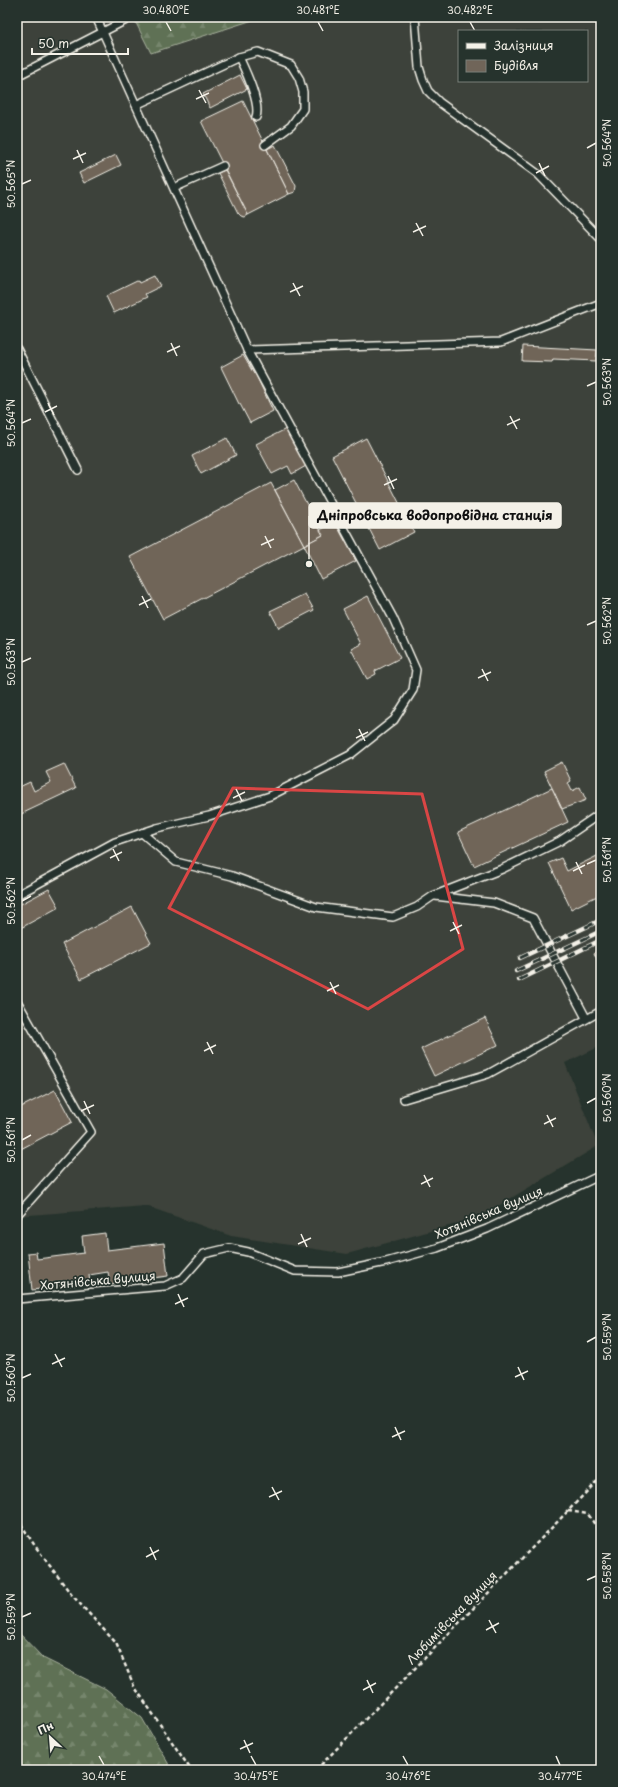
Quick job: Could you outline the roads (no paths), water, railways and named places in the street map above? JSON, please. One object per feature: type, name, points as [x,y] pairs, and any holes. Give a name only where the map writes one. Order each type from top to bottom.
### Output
[{"type":"lane","points":[[17,895],[115,842],[142,833],[209,816],[270,796],[350,755],[394,720],[413,690],[416,670],[393,618],[248,350],[96,17]]},
{"type":"lane","points":[[17,76],[132,17]]},
{"type":"lane","points":[[415,17],[419,67],[428,92],[439,102],[538,174],[601,239]]},
{"type":"lane","points":[[136,105],[239,57],[258,52],[291,65],[299,78],[303,92],[303,109],[291,126],[273,141],[265,145]]},
{"type":"lane","points":[[239,57],[255,98],[258,112],[256,117]]},
{"type":"lane","points":[[174,188],[223,166]]},
{"type":"lane","points":[[248,350],[501,342],[601,303]]},
{"type":"lane","points":[[17,349],[78,470]]},
{"type":"lane","points":[[142,833],[176,862],[232,876],[316,907],[393,917],[417,907],[433,896],[502,869],[560,841],[601,813]]},
{"type":"lane","points":[[433,896],[494,903],[533,918],[586,1018]]},
{"type":"lane","points":[[17,1001],[91,1132],[17,1215]]},
{"type":"lane","points":[[404,1099],[488,1074],[601,1011]]},
{"type":"lane","name":"Хотянівська вулиця","points":[[17,1299],[164,1286],[183,1278],[204,1254],[229,1248],[248,1252],[295,1270],[338,1272],[386,1262],[437,1248],[487,1229],[601,1175]]},
{"type":"railway","points":[[520,958],[601,920]]},
{"type":"railway","points":[[516,971],[601,931]]},
{"type":"railway","points":[[519,980],[601,940]]},
{"type":"place","name":"Дніпровська водопровідна станція","points":[[309,564]]}]
